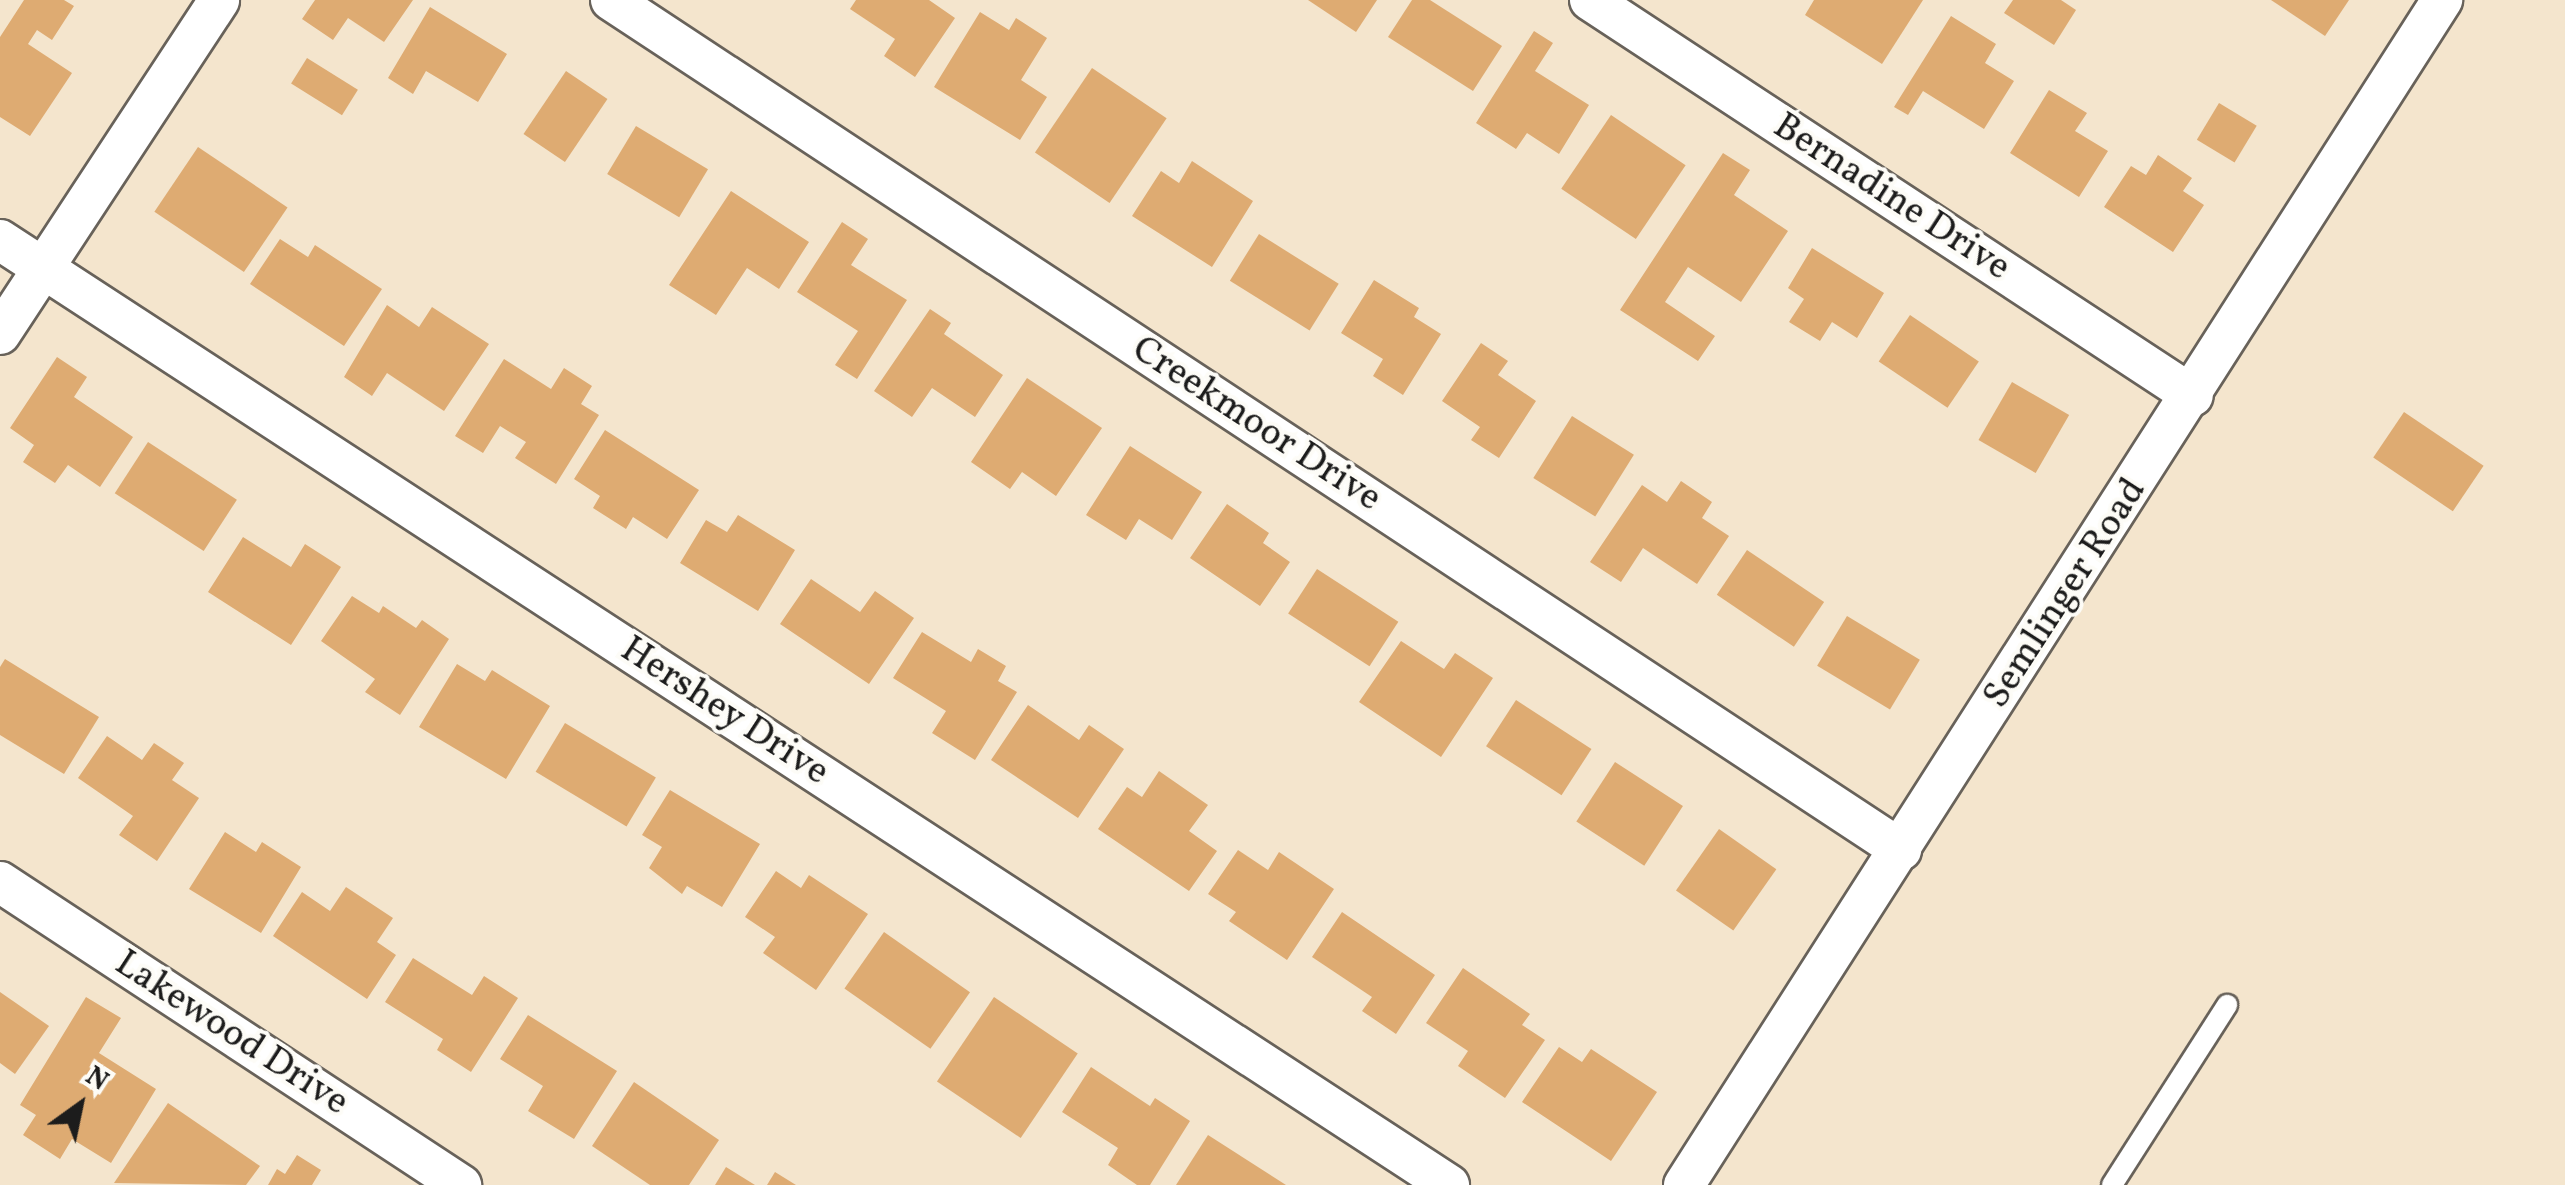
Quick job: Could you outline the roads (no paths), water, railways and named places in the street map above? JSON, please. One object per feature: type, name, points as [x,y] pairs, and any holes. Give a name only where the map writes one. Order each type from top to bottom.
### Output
[{"type":"street","points":[[0,334],[219,0]]},
{"type":"street","name":"Creekmoor Drive","points":[[611,0],[1901,850]]},
{"type":"street","name":"Bernadine Drive","points":[[1590,0],[2193,396]]},
{"type":"street","name":"Semlinger Road","points":[[1684,1185],[2193,396],[2442,0]]},
{"type":"street","name":"Hershey Drive","points":[[0,240],[1448,1185]]},
{"type":"street","name":"Lakewood Drive","points":[[0,882],[461,1185]]},
{"type":"lane","points":[[2112,1185],[2227,1005]]}]
